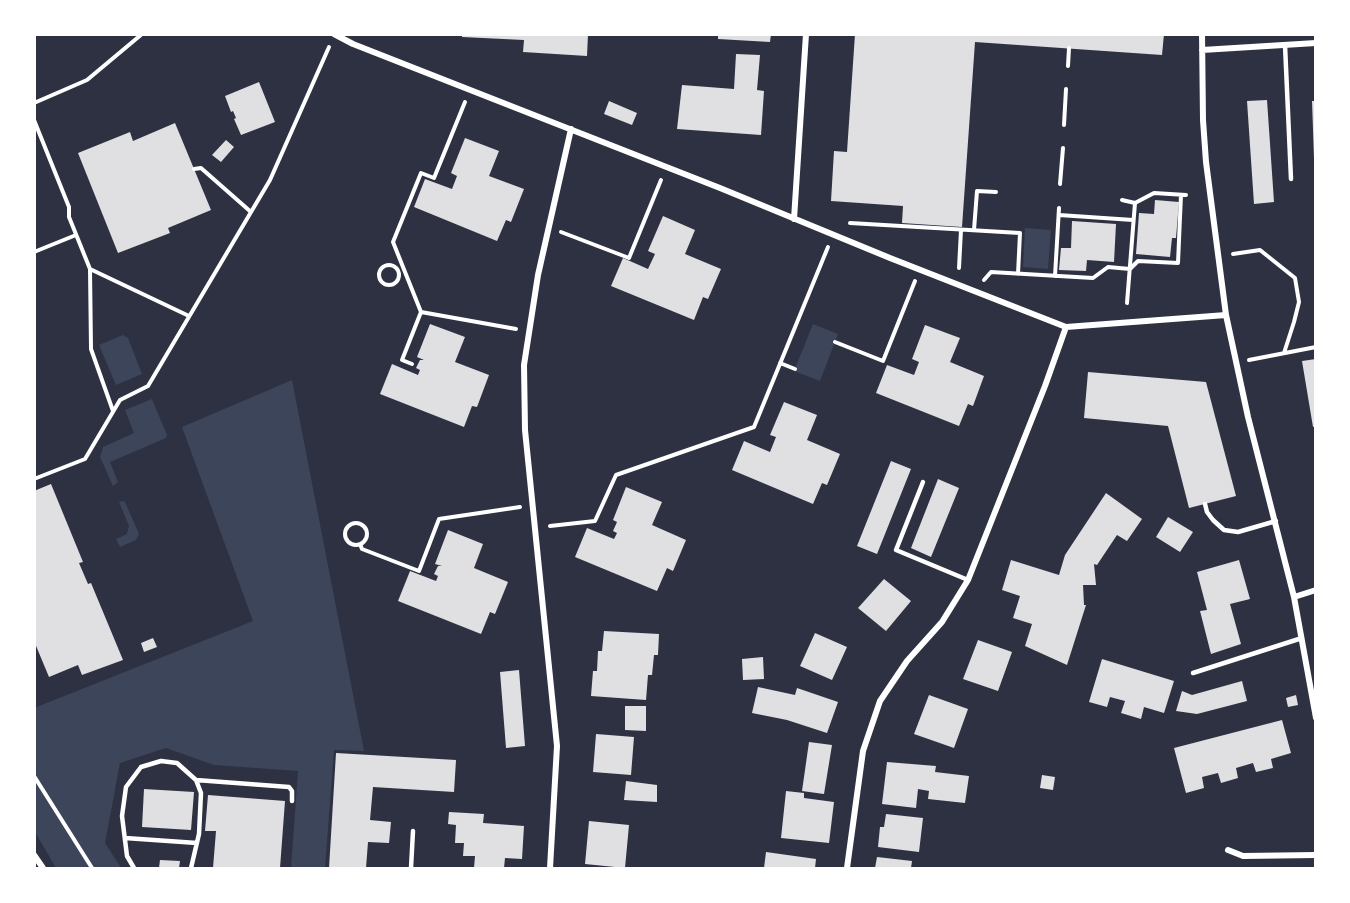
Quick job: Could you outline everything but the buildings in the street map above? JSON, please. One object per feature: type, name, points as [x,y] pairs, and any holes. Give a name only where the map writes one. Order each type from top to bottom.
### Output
[{"type":"street","points":[[794,219],[806,34]]},
{"type":"street","points":[[1202,34],[1206,162],[1226,315],[1248,417],[1294,597],[1316,718]]},
{"type":"street","points":[[334,35],[348,38],[470,90],[1066,327],[1226,315]]},
{"type":"street","points":[[1202,50],[1316,43]]},
{"type":"street","points":[[550,868],[557,746],[525,430],[524,365],[538,274],[571,129]]},
{"type":"street","points":[[847,868],[863,751],[880,701],[907,661],[942,622],[968,580],[1066,327]]},
{"type":"street","points":[[1294,597],[1316,590]]},
{"type":"street","points":[[1228,850],[1243,856],[1316,855]]},
{"type":"street","points":[[34,855],[43,868]]},
{"type":"lane","points":[[1285,45],[1291,179]]},
{"type":"lane","points":[[922,482],[896,550],[968,580]]},
{"type":"lane","points":[[1204,504],[1213,520],[1224,530],[1238,532],[1276,521]]},
{"type":"lane","points":[[1193,673],[1302,638]]},
{"type":"lane","points":[[134,868],[127,856],[122,816],[126,787],[141,767],[161,761],[177,763],[196,780],[201,793],[197,843],[191,868]]},
{"type":"lane","points":[[196,780],[289,786],[292,791],[292,801]]},
{"type":"lane","points":[[411,868],[413,831]]},
{"type":"lane","points":[[125,838],[197,843]]},
{"type":"path","points":[[34,103],[87,80],[142,34]]},
{"type":"path","points":[[34,479],[86,459],[120,400],[148,386],[270,180],[334,35]]},
{"type":"path","points":[[1068,66],[1069,48]]},
{"type":"path","points":[[1064,125],[1066,89]]},
{"type":"path","points":[[412,364],[402,360],[421,312],[401,269],[393,242],[421,173],[434,178],[470,90]]},
{"type":"path","points":[[34,120],[69,207],[69,217],[90,269],[91,349],[113,412]]},
{"type":"path","points":[[1060,184],[1063,148]]},
{"type":"path","points":[[550,227],[629,258],[667,167]]},
{"type":"path","points":[[194,169],[201,168],[251,212]]},
{"type":"path","points":[[974,230],[976,190],[996,192]]},
{"type":"path","points":[[973,291],[991,273],[1093,278],[1108,267],[1130,268],[1138,261],[1179,263],[1184,195],[1154,193],[1135,203],[1122,200]]},
{"type":"path","points":[[1127,303],[1135,203]]},
{"type":"path","points":[[1054,276],[1059,208]]},
{"type":"path","points":[[1059,215],[1133,220]]},
{"type":"path","points":[[850,223],[1020,233],[1018,274]]},
{"type":"path","points":[[959,268],[961,230]]},
{"type":"path","points":[[34,252],[76,235]]},
{"type":"path","points":[[534,528],[595,521],[616,475],[754,427],[833,235]]},
{"type":"path","points":[[1233,254],[1260,250],[1294,278],[1299,302],[1284,352]]},
{"type":"path","points":[[391,264],[401,269],[400,276],[394,284],[386,285],[380,281],[380,270],[384,266],[391,264]]},
{"type":"path","points":[[90,269],[189,316]]},
{"type":"path","points":[[835,342],[883,361],[919,269]]},
{"type":"path","points":[[421,312],[529,331]]},
{"type":"path","points":[[1236,363],[1316,347]]},
{"type":"path","points":[[780,363],[795,369]]},
{"type":"path","points":[[360,544],[362,549],[419,571],[439,519],[532,505]]},
{"type":"path","points":[[354,523],[362,524],[366,529],[367,536],[360,544],[353,544],[346,537],[347,530],[354,523]]},
{"type":"path","points":[[34,776],[92,868]]},
{"type":"shaded area","points":[[1025,228],[1051,230],[1048,269],[1023,267]]},
{"type":"shaded area","points":[[813,324],[838,334],[820,381],[794,371]]},
{"type":"shaded area","points":[[123,335],[128,338],[142,374],[116,385],[99,345]]},
{"type":"shaded area","points":[[292,380],[364,751],[334,750],[325,868],[291,868],[298,771],[214,765],[166,748],[120,763],[105,843],[121,868],[56,868],[35,832],[34,708],[253,621],[182,427]]},
{"type":"shaded area","points":[[152,399],[167,435],[166,438],[110,462],[118,482],[113,486],[100,457],[103,447],[134,433],[125,410]]},
{"type":"shaded area","points":[[119,502],[125,502],[139,534],[136,540],[120,547],[116,539],[127,534],[129,526]]}]
